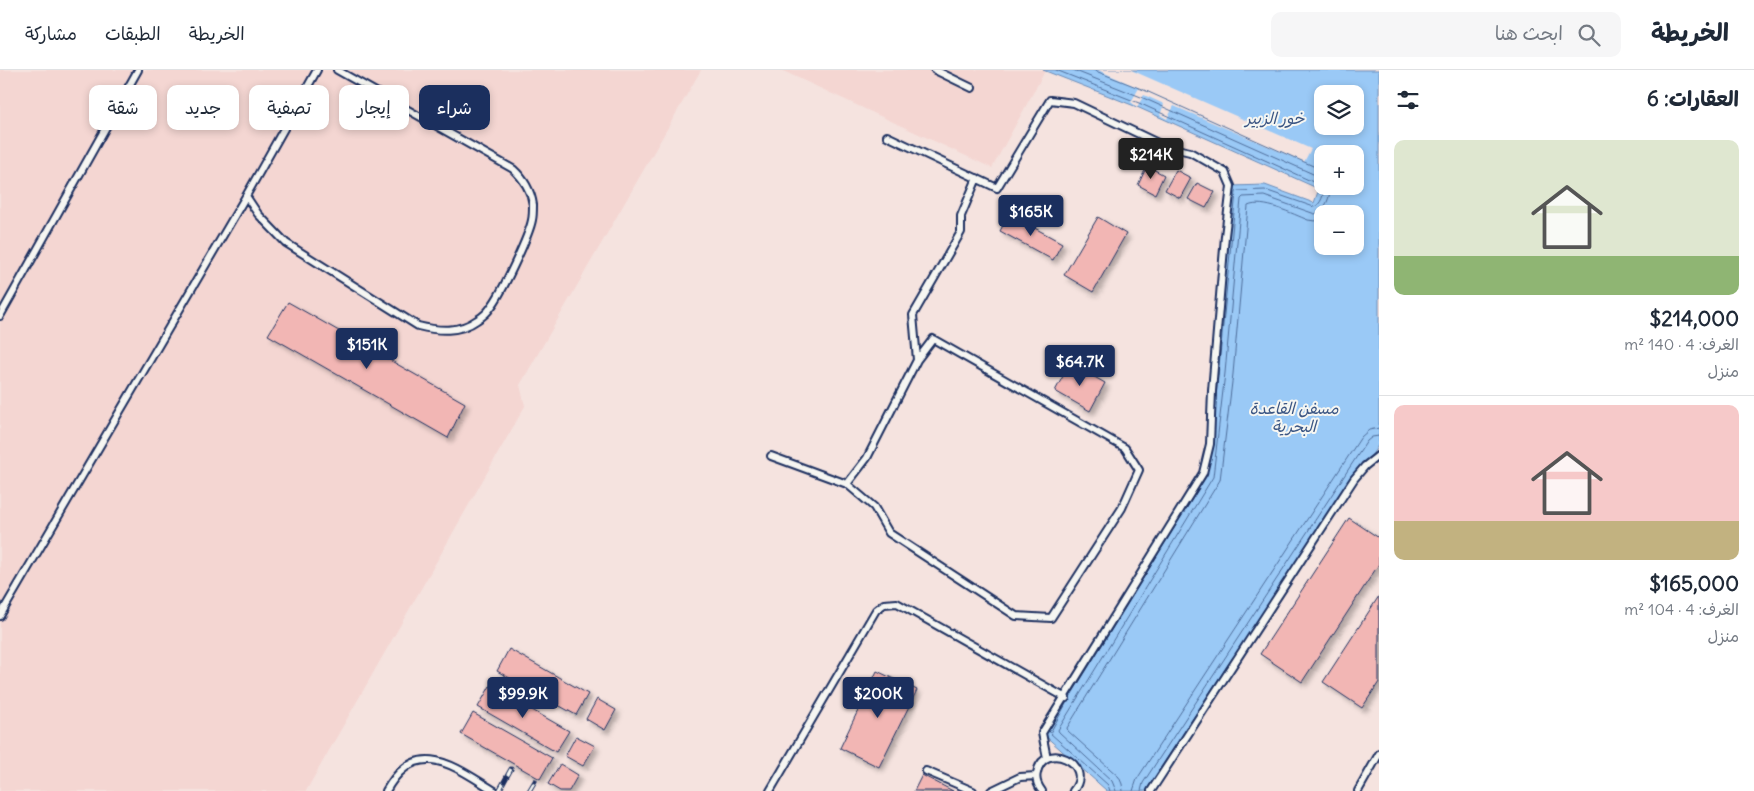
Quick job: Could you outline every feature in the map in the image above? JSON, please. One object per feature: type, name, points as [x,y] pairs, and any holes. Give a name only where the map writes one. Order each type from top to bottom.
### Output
[{"type":"lane","points":[[0,316],[138,70]]},
{"type":"lane","points":[[0,616],[246,196],[317,70]]},
{"type":"lane","points":[[246,196],[258,214],[286,244],[418,326],[438,331],[458,329],[476,321],[492,307],[502,290],[532,221],[532,199],[523,179],[513,169],[337,70]]},
{"type":"lane","points":[[935,70],[972,88]]},
{"type":"lane","points":[[887,136],[997,188],[1050,100],[1074,104],[1164,146],[1190,152],[1225,172],[1231,186],[1212,391],[1210,444],[1202,473],[1066,698],[1042,733],[1047,758]]},
{"type":"lane","points":[[917,360],[913,315],[961,232],[961,216],[977,178]]},
{"type":"lane","points":[[771,456],[847,484],[874,507],[889,533],[1016,616],[1051,618],[1122,508],[1139,470],[1125,448],[933,339],[917,360],[867,458],[847,484]]},
{"type":"lane","points":[[1151,791],[1354,479],[1365,466],[1379,455]]},
{"type":"lane","points":[[770,791],[876,610],[884,604],[897,604],[1066,698]]},
{"type":"lane","points":[[1358,791],[1379,754]]},
{"type":"lane","points":[[1042,791],[1037,783],[1038,769],[1047,758],[1060,756],[1072,762],[1078,774],[1074,789],[1083,791]]},
{"type":"lane","points":[[386,791],[393,778],[407,766],[429,759],[458,769],[495,791]]},
{"type":"lane","points":[[926,771],[972,791]]},
{"type":"lane","points":[[990,791],[1020,776],[1036,776]]},
{"type":"shaded area","points":[[0,70],[701,70],[520,385],[525,406],[306,791],[0,791]]},
{"type":"shaded area","points":[[781,70],[1043,70],[1045,71],[992,168]]},
{"type":"water","name":"مسفن القاعدة البحرية","points":[[1043,70],[1379,70],[1379,444],[1151,791],[1107,791],[1042,733],[1203,473],[1231,186],[1265,185],[1314,203],[1317,195],[1364,195],[1364,145],[1314,145],[1314,187],[1137,107]]},
{"type":"pier","points":[[1098,70],[1131,70],[1311,149],[1304,162],[1174,106],[1167,119],[1160,115],[1164,104],[1144,95],[1137,107],[1131,102],[1139,88]]},
{"type":"building","points":[[1147,166],[1164,175],[1155,194],[1138,185]]},
{"type":"building","points":[[1176,170],[1191,178],[1180,198],[1165,190]]},
{"type":"building","points":[[1197,183],[1215,192],[1206,208],[1188,199]]},
{"type":"building","points":[[1009,214],[1062,243],[1053,260],[1000,231]]},
{"type":"building","points":[[1098,217],[1126,234],[1093,292],[1064,275]]},
{"type":"building","points":[[288,302],[465,403],[448,438],[268,335]]},
{"type":"building","points":[[1070,363],[1105,383],[1090,411],[1055,391]]},
{"type":"building","points":[[1349,518],[1379,538],[1379,564],[1302,682],[1260,654]]},
{"type":"building","points":[[1379,596],[1379,682],[1362,708],[1323,682]]},
{"type":"building","points":[[509,649],[588,694],[576,715],[497,671]]},
{"type":"building","points":[[877,671],[917,690],[879,767],[840,748]]},
{"type":"building","points":[[490,686],[569,731],[556,752],[478,707]]},
{"type":"building","points":[[597,699],[616,710],[605,730],[586,719]]},
{"type":"building","points":[[473,713],[552,758],[540,779],[461,734]]},
{"type":"building","points":[[576,736],[595,746],[583,766],[565,756]]},
{"type":"building","points":[[560,764],[578,775],[569,791],[560,791],[548,784]]},
{"type":"building","points":[[922,775],[953,791],[914,791]]},
{"type":"railway","points":[[499,791],[511,769]]},
{"type":"railway","points":[[529,791],[535,781]]},
{"type":"water label","name":"خور الزبير","points":[[1275,118]]}]
